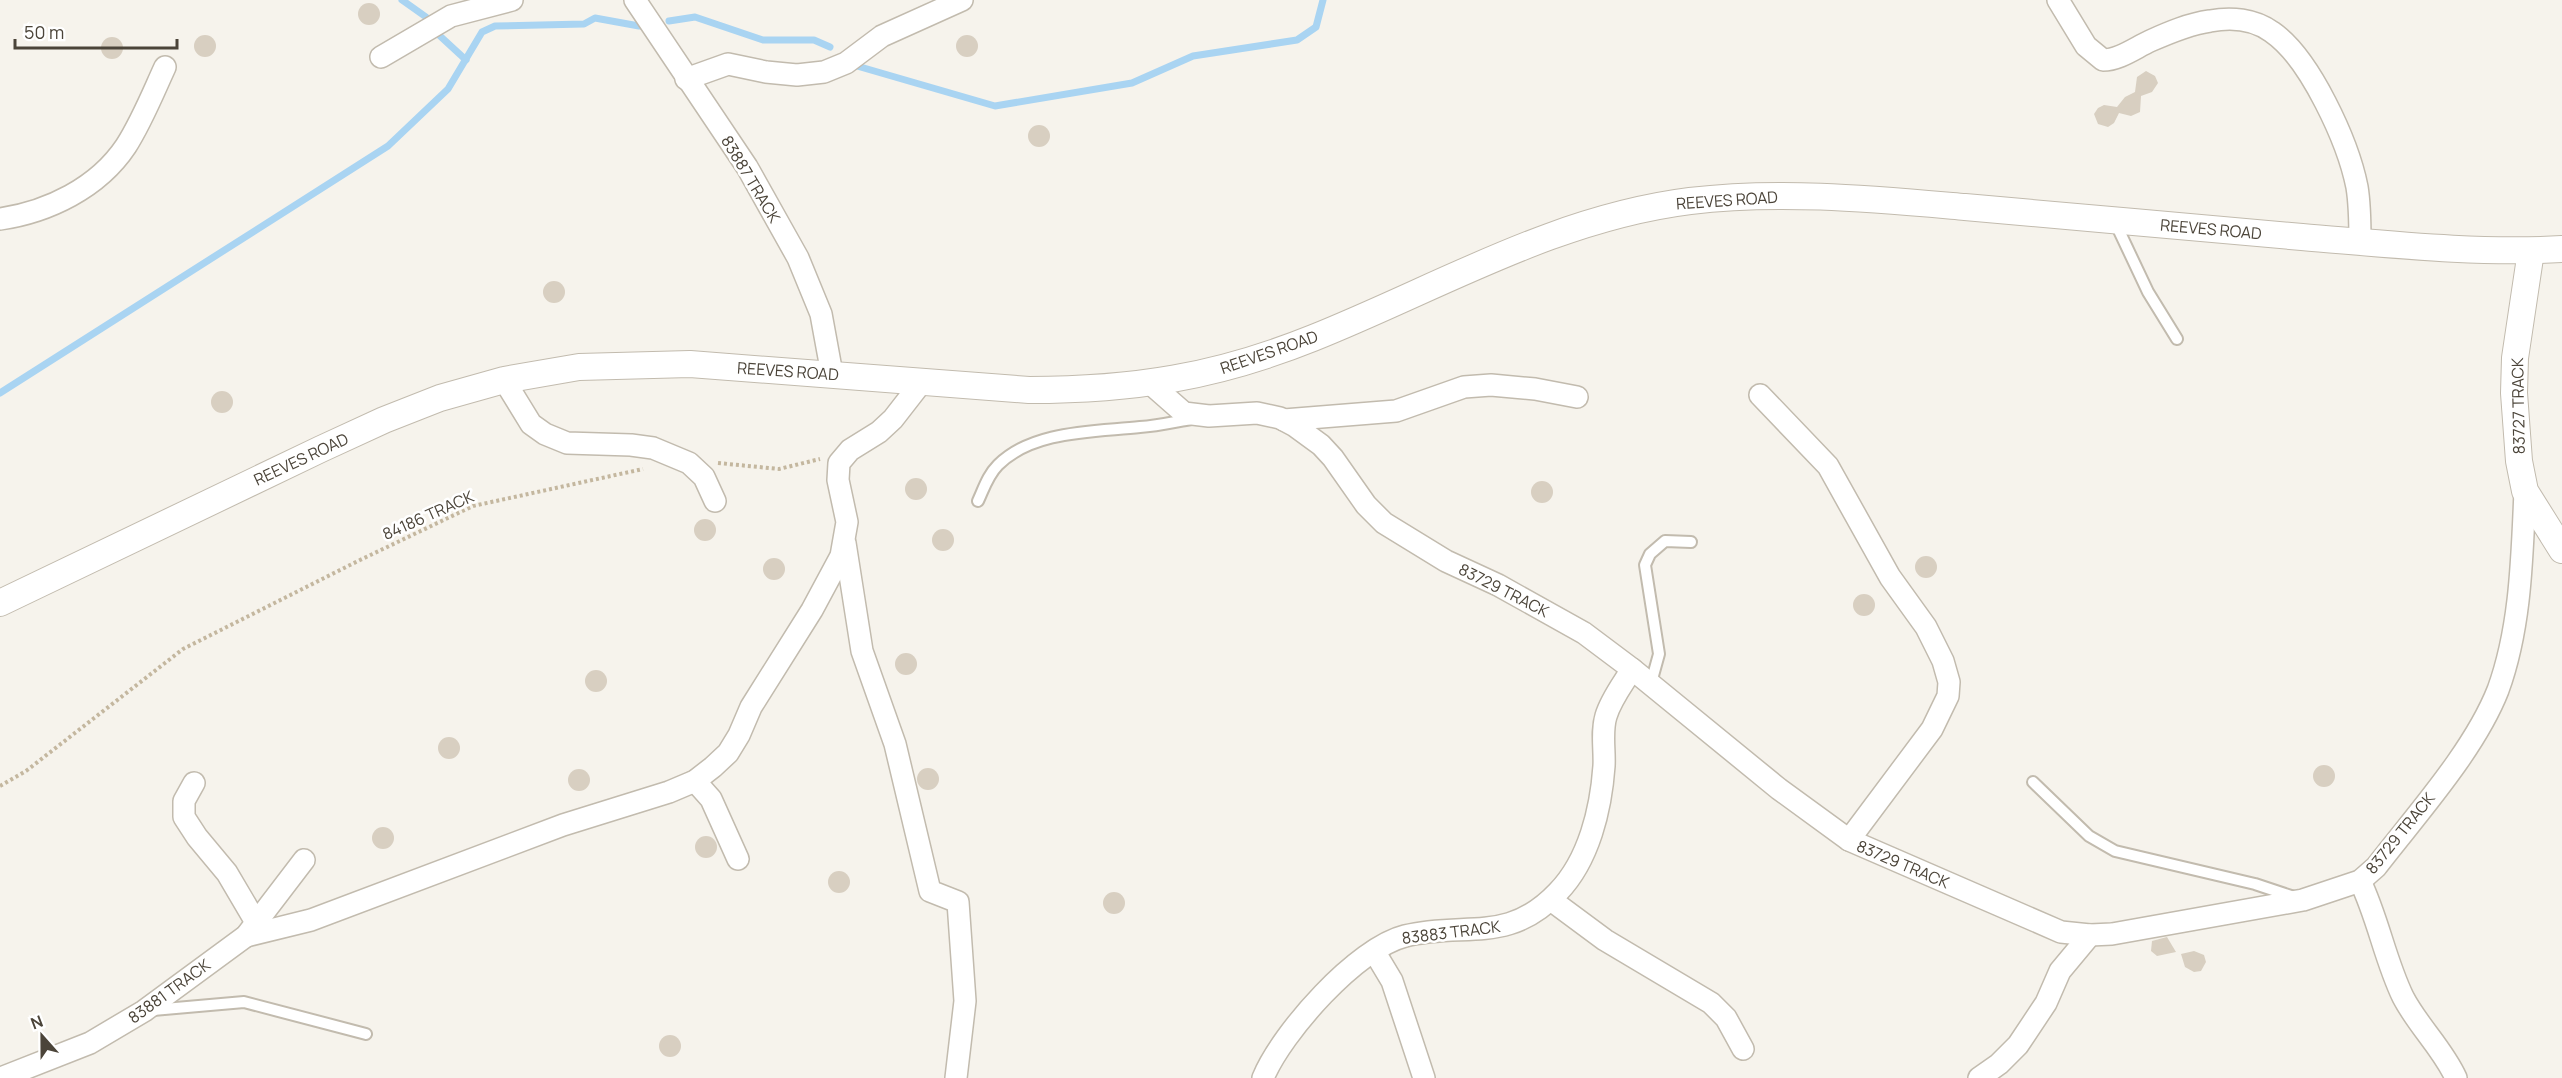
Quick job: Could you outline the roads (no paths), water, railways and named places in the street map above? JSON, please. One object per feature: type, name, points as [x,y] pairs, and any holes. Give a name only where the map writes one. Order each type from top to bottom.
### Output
[{"type":"street","points":[[381,57],[451,16],[512,0]]},
{"type":"street","name":"83887 TRACK","points":[[635,0],[747,167],[798,258],[821,314],[832,374]]},
{"type":"street","points":[[686,79],[728,64],[766,72],[797,75],[824,72],[846,63],[882,36],[962,0]]},
{"type":"street","points":[[2058,0],[2086,46],[2103,60],[2120,56],[2181,27],[2211,20],[2235,19],[2254,22],[2272,32],[2306,70],[2340,136],[2356,185],[2360,242]]},
{"type":"street","points":[[0,219],[28,215],[51,206],[71,196],[96,177],[124,148],[165,67]]},
{"type":"street","name":"REEVES ROAD","points":[[0,603],[384,420],[472,388],[504,380],[579,367],[690,364],[1029,390],[1081,390],[1151,384],[1231,366],[1314,338],[1529,243],[1591,221],[1688,201],[1742,196],[1846,197],[2360,242],[2530,251],[2562,249]]},
{"type":"street","name":"83727 TRACK","points":[[2530,251],[2515,358],[2514,393],[2519,461],[2525,491],[2562,550]]},
{"type":"street","points":[[504,380],[531,424],[545,434],[567,443],[653,448],[689,463],[704,477],[715,501]]},
{"type":"street","points":[[194,783],[184,801],[184,817],[197,837],[227,873],[251,930],[311,920],[563,825],[629,806],[694,781],[728,753],[752,707],[836,566],[847,522],[837,471],[839,463],[850,450],[879,432],[893,419],[921,382]]},
{"type":"street","name":"83729 TRACK","points":[[1151,384],[1184,413],[1209,416],[1257,413],[1284,420],[1321,445],[1334,458],[1366,505],[1384,523],[1446,561],[1564,621],[1651,683],[1779,789],[1849,840],[2061,932],[2091,935],[2112,934],[2303,900],[2361,881],[2376,867],[2475,734],[2497,691],[2505,667],[2517,604],[2525,491]]},
{"type":"street","points":[[1284,420],[1396,411],[1464,387],[1491,385],[1535,389],[1577,397]]},
{"type":"street","points":[[1760,395],[1828,466],[1890,577],[1926,627],[1943,661],[1949,682],[1948,696],[1932,729],[1849,840]]},
{"type":"street","points":[[844,538],[862,651],[896,744],[930,891],[958,902],[965,1001],[956,1078]]},
{"type":"street","name":"83883 TRACK","points":[[1263,1078],[1295,1025],[1330,989],[1374,951],[1406,935],[1493,929],[1521,920],[1551,900],[1580,862],[1593,829],[1601,794],[1605,718],[1632,669]]},
{"type":"street","points":[[694,781],[711,799],[738,859]]},
{"type":"street","name":"83881 TRACK","points":[[1,1078],[90,1043],[144,1011],[251,930],[304,860]]},
{"type":"street","points":[[2361,881],[2377,919],[2395,978],[2404,999],[2456,1078]]},
{"type":"street","points":[[1551,900],[1605,940],[1711,1003],[1726,1018],[1743,1049]]},
{"type":"street","points":[[1979,1078],[1999,1064],[2018,1045],[2046,1003],[2060,971],[2091,935]]},
{"type":"street","points":[[1374,951],[1392,981],[1424,1078]]},
{"type":"lane","points":[[2114,220],[2138,274],[2177,339]]},
{"type":"lane","points":[[978,501],[989,475],[999,463],[1017,451],[1039,442],[1074,433],[1143,427],[1209,416]]},
{"type":"lane","points":[[1651,683],[1659,654],[1645,565],[1650,554],[1665,541],[1691,542]]},
{"type":"lane","points":[[2033,782],[2089,836],[2115,851],[2255,884],[2303,900]]},
{"type":"lane","points":[[144,1011],[244,1002],[366,1034]]},
{"type":"waterway","points":[[402,0],[426,17]]},
{"type":"waterway","points":[[857,66],[995,106],[1132,83],[1193,56],[1297,40],[1316,27],[1323,0]]},
{"type":"waterway","points":[[669,21],[695,17],[763,40],[814,40],[830,47]]},
{"type":"waterway","points":[[0,393],[388,146],[448,89],[482,32],[495,26],[584,24],[595,18],[639,26]]},
{"type":"waterway","points":[[440,36],[466,60]]}]
